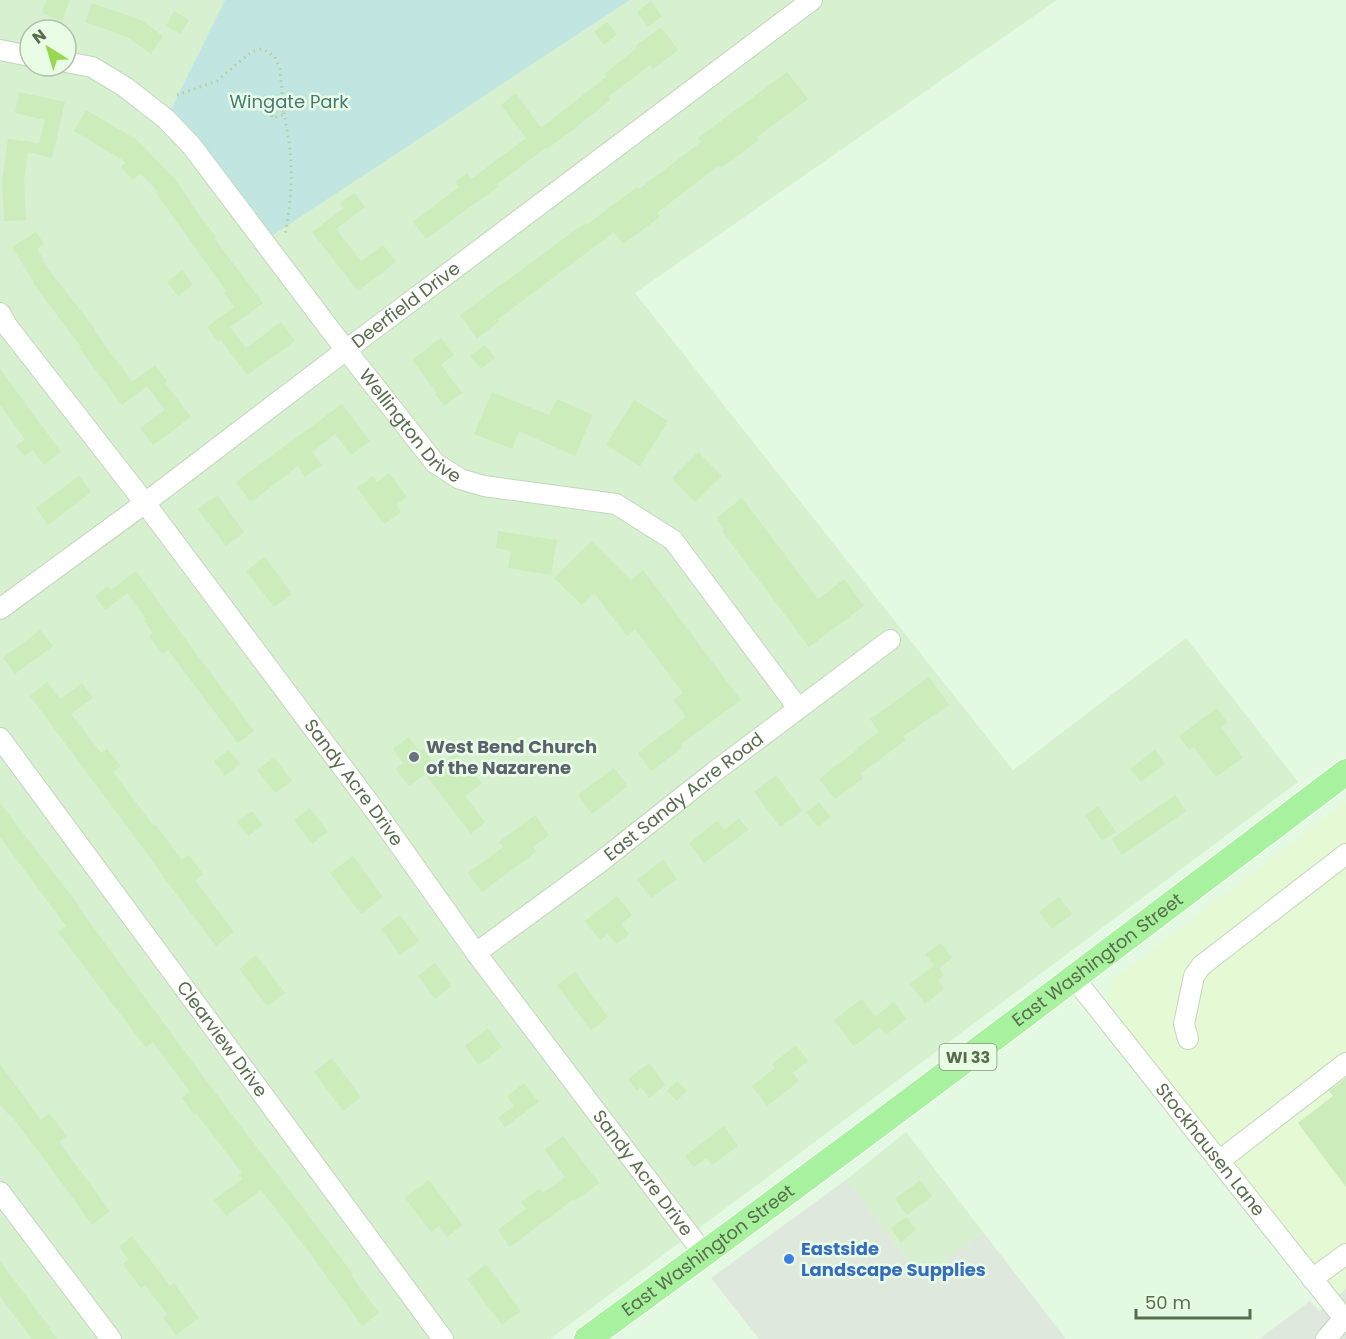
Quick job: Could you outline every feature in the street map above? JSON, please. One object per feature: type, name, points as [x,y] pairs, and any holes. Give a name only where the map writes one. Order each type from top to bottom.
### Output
[{"type":"main road","name":"East Washington Street","points":[[586,1339],[704,1254],[1074,978],[1346,772]]},
{"type":"street","name":"Deerfield Drive","points":[[0,609],[145,503],[812,0]]},
{"type":"street","points":[[0,50],[18,54]]},
{"type":"street","name":"Wellington Drive","points":[[78,65],[92,67],[125,87],[166,119],[191,145],[346,350],[435,463],[459,479],[484,486],[616,504],[673,540],[798,708]]},
{"type":"street","name":"Sandy Acre Drive","points":[[0,313],[8,327],[145,503],[379,816],[476,953],[704,1254]]},
{"type":"street","name":"East Sandy Acre Road","points":[[476,953],[599,863],[714,772],[890,640]]},
{"type":"street","name":"Clearview Drive","points":[[0,738],[443,1339]]},
{"type":"street","points":[[1188,1039],[1184,1023],[1194,976],[1201,966],[1346,854]]},
{"type":"street","name":"Stockhausen Lane","points":[[1074,978],[1344,1317]]},
{"type":"street","points":[[1219,1161],[1346,1063]]},
{"type":"street","points":[[0,1192],[111,1339]]},
{"type":"street","points":[[1312,1279],[1346,1254]]},
{"type":"street","points":[[1326,1339],[1344,1317]]},
{"type":"path","points":[[177,95],[217,81],[251,52],[266,50],[275,57],[280,69],[284,114]]},
{"type":"path","points":[[284,114],[272,118],[270,108],[283,105],[290,150],[292,177],[285,235]]},
{"type":"shaded area","points":[[0,0],[225,0],[166,119],[264,241],[630,0],[1057,0],[635,293],[1013,770],[1186,638],[1298,782],[550,1339],[0,1339]]},
{"type":"shaded area","points":[[1346,802],[1346,1289],[1336,1296],[1114,1010],[1108,1002],[1107,995],[1112,981],[1119,975]]},
{"type":"shaded area","points":[[906,1132],[983,1232],[922,1278],[846,1180]]},
{"type":"shaded area","points":[[846,1180],[922,1278],[983,1232],[1066,1339],[759,1339],[711,1278]]},
{"type":"shaded area","points":[[1346,1289],[1346,1339],[1259,1339],[1310,1301],[1319,1311]]},
{"type":"green space","name":"Wingate Park","points":[[225,0],[630,0],[264,241],[166,119]]},
{"type":"building","points":[[47,0],[70,0],[63,18],[54,18],[42,13]]},
{"type":"building","points":[[651,1],[662,16],[648,27],[637,12]]},
{"type":"building","points":[[92,3],[141,20],[163,36],[151,54],[127,37],[85,22]]},
{"type":"building","points":[[174,11],[189,20],[181,34],[166,26]]},
{"type":"building","points":[[607,22],[617,34],[604,45],[594,32]]},
{"type":"building","points":[[661,27],[678,50],[653,69],[650,65],[608,97],[610,100],[574,129],[426,239],[413,222],[459,187],[455,182],[467,173],[471,179],[526,138],[501,105],[516,93],[541,128],[606,77],[604,74],[637,48],[635,46]]},
{"type":"building","points":[[787,72],[808,99],[757,137],[759,140],[721,168],[719,165],[657,213],[660,217],[623,244],[614,232],[498,319],[500,321],[477,338],[460,315],[585,223],[586,225],[637,187],[639,189],[701,142],[698,138]]},
{"type":"building","points":[[19,92],[65,102],[52,158],[28,152],[24,181],[26,220],[4,221],[2,182],[8,139],[39,143],[45,120],[15,113]]},
{"type":"building","points":[[86,110],[137,140],[174,178],[216,237],[214,238],[263,303],[230,327],[246,348],[281,322],[295,341],[247,375],[221,340],[218,342],[207,327],[234,307],[224,293],[226,291],[156,193],[158,192],[140,173],[133,180],[121,167],[126,162],[74,131]]},
{"type":"building","points":[[354,193],[365,207],[336,229],[361,261],[383,245],[396,262],[358,291],[312,232],[344,208],[340,203]]},
{"type":"building","points":[[36,232],[44,244],[37,249],[44,260],[42,261],[95,329],[132,382],[155,365],[167,381],[165,383],[191,417],[153,445],[140,428],[165,410],[147,386],[122,405],[33,283],[12,247]]},
{"type":"building","points":[[182,270],[193,285],[178,296],[167,282]]},
{"type":"building","points":[[441,338],[454,355],[441,365],[462,393],[444,406],[412,360]]},
{"type":"building","points":[[485,345],[495,358],[481,369],[470,356]]},
{"type":"building","points":[[0,369],[61,452],[44,465],[33,450],[24,456],[16,446],[25,439],[0,405]]},
{"type":"building","points":[[492,392],[549,415],[557,399],[593,415],[575,456],[519,431],[512,449],[474,434]]},
{"type":"building","points":[[634,400],[668,421],[640,466],[606,445]]},
{"type":"building","points":[[342,404],[370,441],[351,455],[335,434],[312,452],[322,465],[305,477],[298,466],[251,502],[236,482]]},
{"type":"building","points":[[698,452],[722,476],[695,502],[672,478]]},
{"type":"building","points":[[389,473],[407,497],[396,505],[401,512],[384,524],[357,488],[373,476],[377,482]]},
{"type":"building","points":[[79,476],[91,492],[48,525],[36,508]]},
{"type":"building","points":[[217,495],[244,532],[226,546],[198,509]]},
{"type":"building","points":[[742,498],[818,599],[844,579],[864,606],[809,647],[722,531],[724,529],[716,518]]},
{"type":"building","points":[[498,531],[557,540],[551,575],[508,568],[511,551],[496,548]]},
{"type":"building","points":[[592,541],[631,580],[643,570],[741,700],[681,744],[683,748],[651,771],[638,753],[686,717],[673,700],[683,693],[635,629],[627,636],[594,593],[582,605],[554,578]]},
{"type":"building","points":[[265,557],[292,594],[274,607],[246,571]]},
{"type":"building","points":[[136,571],[254,731],[238,743],[168,650],[163,654],[149,636],[153,633],[144,620],[146,619],[127,593],[105,610],[95,596],[108,586],[111,590]]},
{"type":"building","points":[[40,630],[53,646],[15,674],[3,658]]},
{"type":"building","points":[[929,677],[949,705],[903,736],[906,740],[860,774],[863,778],[835,799],[819,779],[879,732],[870,719]]},
{"type":"building","points":[[47,682],[60,699],[82,683],[93,698],[71,714],[101,753],[107,749],[121,766],[113,772],[153,825],[155,824],[182,860],[189,855],[203,874],[195,880],[234,932],[216,946],[30,696]]},
{"type":"building","points":[[1217,708],[1227,722],[1221,727],[1243,758],[1216,777],[1194,747],[1189,750],[1179,736]]},
{"type":"building","points":[[409,737],[419,752],[423,749],[437,767],[456,752],[482,783],[465,796],[485,822],[471,834],[425,774],[409,786],[396,769],[403,763],[393,749]]},
{"type":"building","points":[[229,750],[240,764],[225,776],[214,761]]},
{"type":"building","points":[[1155,750],[1165,764],[1141,782],[1130,769]]},
{"type":"building","points":[[274,757],[292,781],[275,793],[257,770]]},
{"type":"building","points":[[614,768],[628,786],[592,814],[578,795]]},
{"type":"building","points":[[776,775],[802,811],[780,827],[754,792]]},
{"type":"building","points":[[1175,795],[1186,811],[1122,855],[1112,839]]},
{"type":"building","points":[[819,802],[831,817],[818,827],[806,812]]},
{"type":"building","points":[[0,803],[353,1274],[351,1275],[379,1313],[362,1326],[261,1190],[226,1216],[214,1200],[242,1179],[239,1175],[242,1173],[182,1098],[190,1092],[153,1042],[146,1048],[58,932],[66,926],[0,837]]},
{"type":"building","points":[[1098,806],[1116,832],[1102,840],[1085,816]]},
{"type":"building","points":[[310,808],[328,832],[312,844],[294,820]]},
{"type":"building","points":[[252,811],[263,825],[248,836],[237,822]]},
{"type":"building","points":[[535,815],[549,835],[533,847],[536,852],[482,892],[468,873],[503,847],[499,842]]},
{"type":"building","points":[[739,818],[748,830],[704,863],[689,843],[717,821],[724,830]]},
{"type":"building","points":[[353,856],[383,897],[361,914],[330,873]]},
{"type":"building","points":[[663,860],[677,879],[651,898],[637,880]]},
{"type":"building","points":[[617,896],[632,915],[621,924],[629,934],[616,944],[608,934],[600,940],[585,921]]},
{"type":"building","points":[[1059,897],[1072,914],[1052,929],[1039,912]]},
{"type":"building","points":[[400,915],[419,941],[400,955],[381,929]]},
{"type":"building","points":[[941,943],[952,958],[939,968],[944,975],[938,980],[944,989],[925,1004],[910,984],[934,965],[925,954]]},
{"type":"building","points":[[256,955],[285,993],[267,1006],[239,969]]},
{"type":"building","points":[[435,963],[452,986],[435,999],[418,976]]},
{"type":"building","points":[[575,972],[608,1017],[591,1030],[557,985]]},
{"type":"building","points":[[862,999],[875,1017],[894,1002],[906,1019],[886,1035],[880,1027],[854,1046],[834,1020]]},
{"type":"building","points":[[488,1028],[502,1047],[479,1065],[465,1046]]},
{"type":"building","points":[[796,1045],[808,1061],[793,1073],[799,1081],[767,1106],[752,1086],[775,1068],[772,1064]]},
{"type":"building","points":[[332,1058],[361,1097],[343,1111],[314,1072]]},
{"type":"building","points":[[649,1063],[665,1085],[649,1098],[641,1087],[637,1091],[628,1079]]},
{"type":"building","points":[[0,1064],[41,1120],[49,1113],[67,1136],[59,1142],[110,1211],[92,1225],[10,1114],[0,1104]]},
{"type":"building","points":[[1346,1078],[1346,1187],[1298,1123],[1333,1096],[1329,1091]]},
{"type":"building","points":[[677,1081],[687,1090],[677,1101],[667,1091]]},
{"type":"building","points":[[524,1083],[539,1102],[505,1127],[498,1118],[514,1106],[507,1096]]},
{"type":"building","points":[[724,1126],[738,1146],[712,1165],[706,1158],[694,1167],[685,1156]]},
{"type":"building","points":[[563,1136],[599,1183],[510,1247],[498,1230],[526,1209],[521,1202],[539,1189],[543,1193],[565,1177],[545,1150]]},
{"type":"building","points":[[429,1180],[462,1225],[447,1237],[439,1226],[431,1232],[405,1198]]},
{"type":"building","points":[[920,1180],[932,1196],[907,1215],[895,1199]]},
{"type":"building","points":[[906,1217],[916,1230],[901,1242],[891,1228]]},
{"type":"building","points":[[132,1236],[170,1286],[174,1283],[199,1318],[176,1335],[163,1318],[167,1314],[145,1285],[141,1288],[123,1264],[129,1260],[119,1247]]},
{"type":"building","points":[[0,1261],[57,1339],[32,1339],[8,1307],[0,1295]]},
{"type":"building","points":[[486,1264],[521,1311],[502,1325],[467,1279]]},
{"type":"place","name":"West Bend Church of the Nazarene","points":[[414,757]]},
{"type":"place","name":"Eastside Landscape Supplies","points":[[789,1259]]}]
